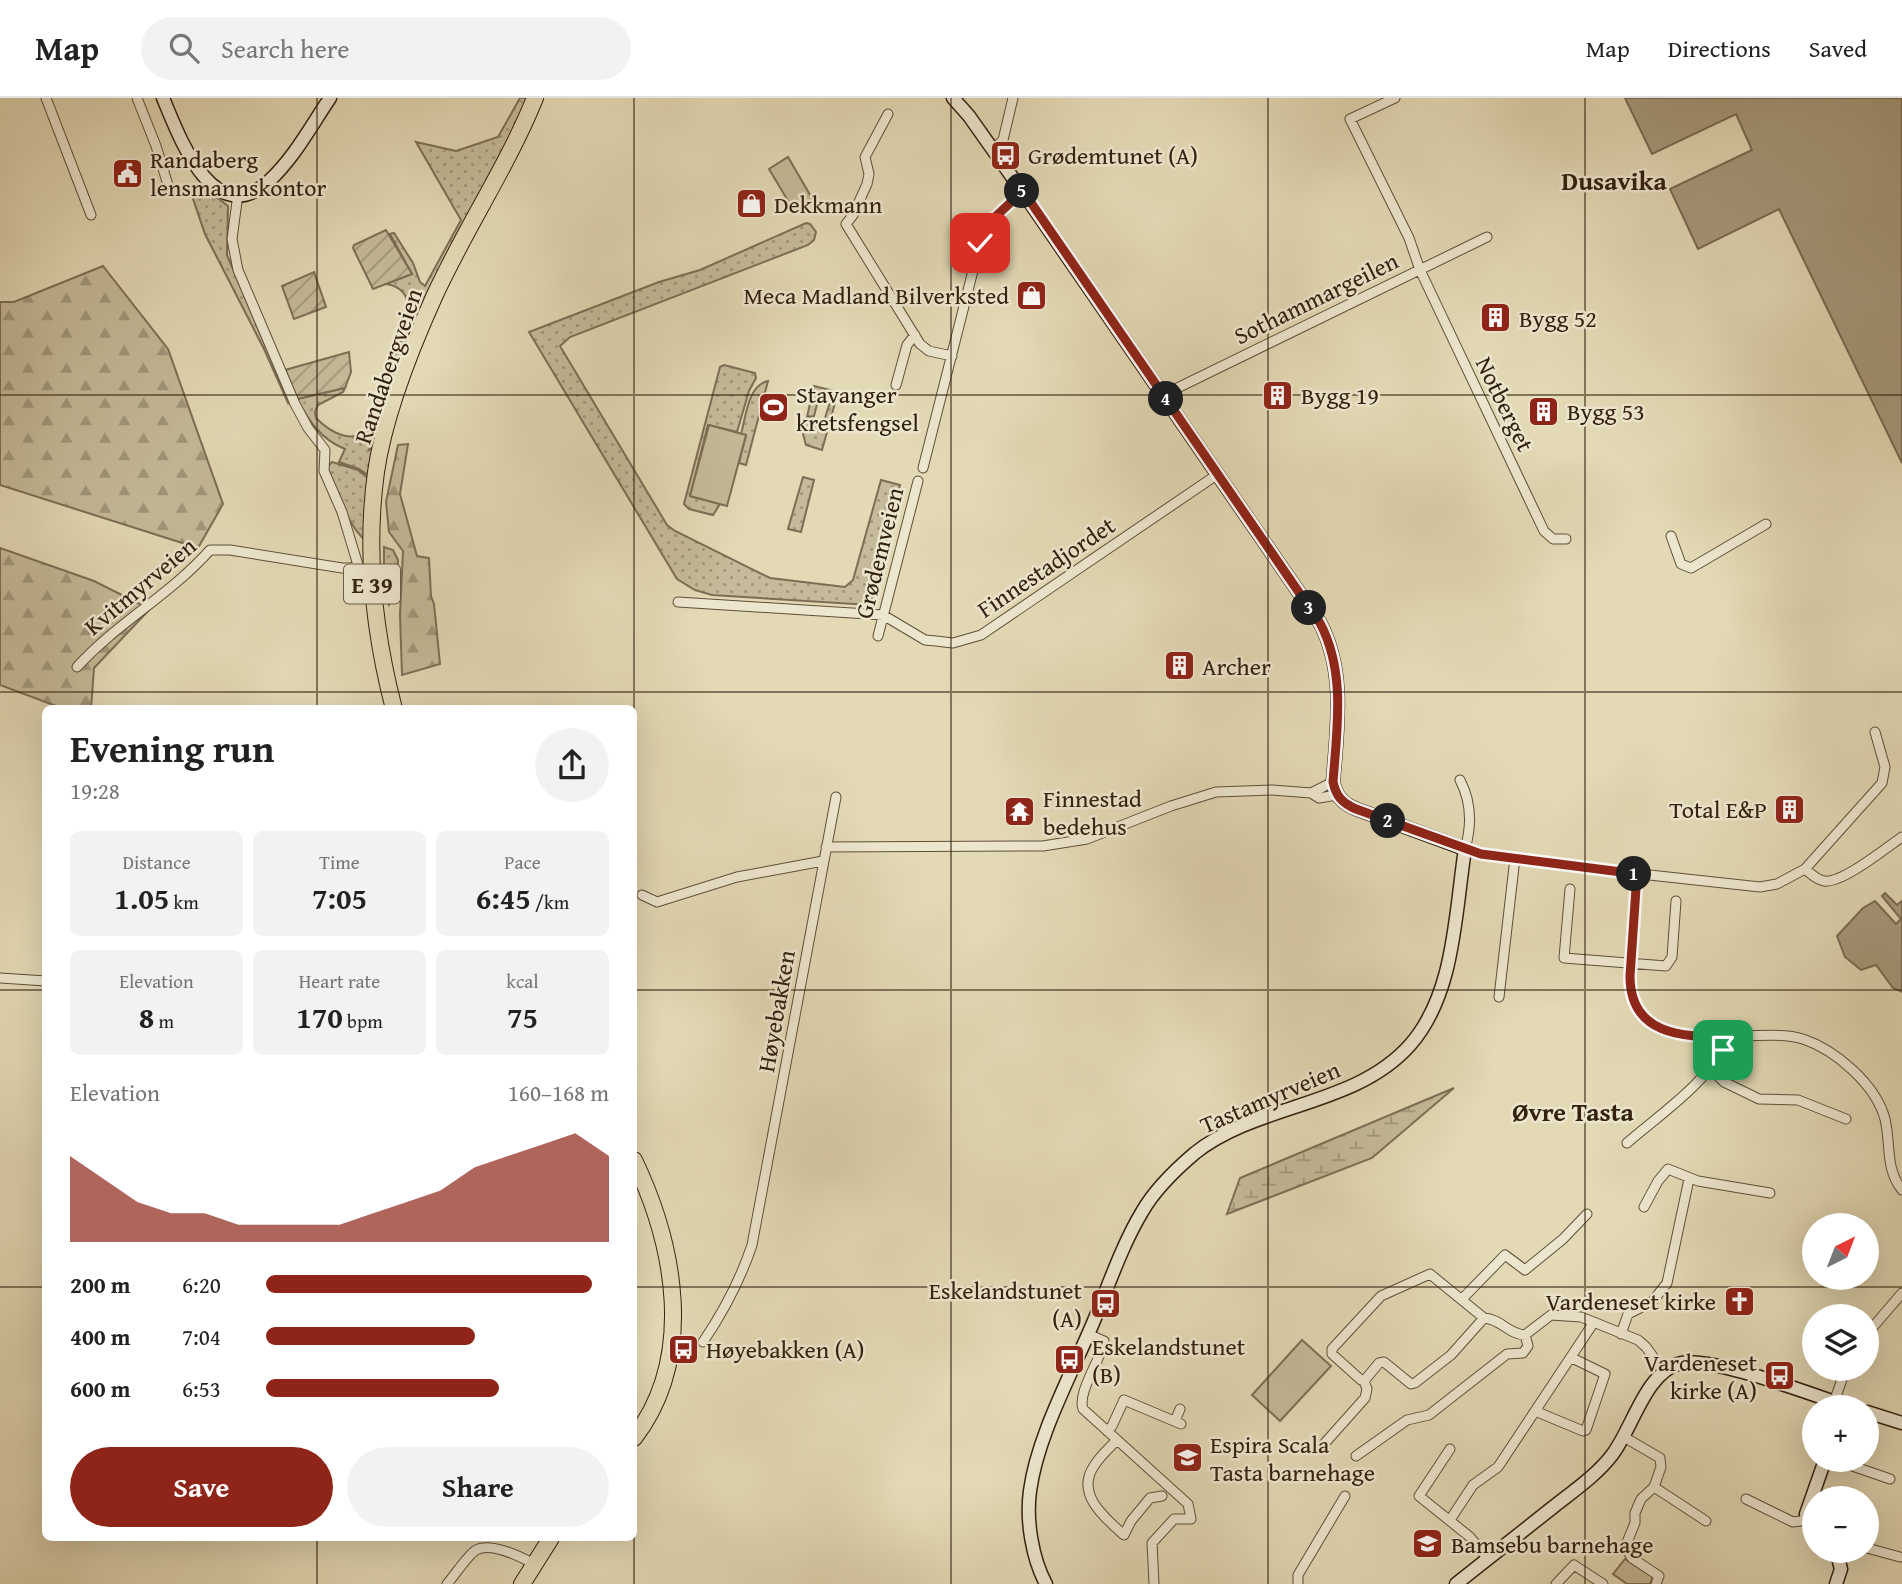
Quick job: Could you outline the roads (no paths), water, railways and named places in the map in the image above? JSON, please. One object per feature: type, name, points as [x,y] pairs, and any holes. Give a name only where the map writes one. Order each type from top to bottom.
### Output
[{"type":"highway","name":"Randabergveien","points":[[396,705],[384,617],[381,554],[383,491],[408,379],[423,334],[459,250],[535,98]]},
{"type":"highway","points":[[637,1168],[652,1205],[665,1254],[672,1289],[674,1326],[660,1391],[637,1433]]},
{"type":"highway","points":[[522,1584],[549,1541]]},
{"type":"main road","points":[[163,98],[202,175],[221,191],[238,194],[256,190],[275,175],[330,98]]},
{"type":"main road","points":[[951,98],[1023,191],[1320,623],[1332,649],[1338,685],[1335,788],[1342,802],[1465,849]]},
{"type":"main road","name":"Tastamyrveien","points":[[1046,1584],[1035,1554],[1029,1494],[1035,1460],[1141,1212],[1171,1176],[1220,1136],[1375,1075],[1394,1061],[1426,1024],[1446,978],[1465,849]]},
{"type":"main road","points":[[1456,1584],[1611,1457],[1651,1385],[1664,1372],[1682,1363],[1702,1363],[1813,1395]]},
{"type":"main road","points":[[1879,1416],[1902,1423]]},
{"type":"main road","points":[[1836,1584],[1841,1569],[1839,1563]]},
{"type":"street","points":[[46,98],[91,215]]},
{"type":"street","points":[[137,98],[168,185]]},
{"type":"street","points":[[992,149],[1003,140],[1013,98]]},
{"type":"street","name":"Notberget","points":[[1395,98],[1350,119],[1393,209],[1393,217],[1410,245],[1541,524],[1548,536],[1553,539],[1566,539]]},
{"type":"street","points":[[888,114],[865,157],[869,174],[867,184],[846,224],[926,349],[952,356]]},
{"type":"street","name":"Grødemveien","points":[[923,468],[984,233],[1000,210],[1023,191]]},
{"type":"street","name":"Randabergveien","points":[[238,194],[232,239],[238,271],[295,404],[308,428],[325,450],[324,471],[342,512],[358,565]]},
{"type":"street","name":"Sothammargeilen","points":[[1163,395],[1486,237]]},
{"type":"street","points":[[897,385],[907,345],[915,335]]},
{"type":"street","name":"Finnestadjordet","points":[[678,602],[883,615],[925,640],[953,643],[981,635],[1217,474]]},
{"type":"street","name":"Grødemveien","points":[[878,636],[918,481]]},
{"type":"street","points":[[1671,537],[1681,564],[1691,568],[1766,524]]},
{"type":"street","name":"Kvitmyrveien","points":[[77,667],[97,645],[189,572],[210,550],[230,550],[342,568],[358,565]]},
{"type":"street","points":[[1460,780],[1471,815],[1465,849],[1481,854],[1760,887],[1777,884],[1805,869],[1882,783],[1885,767],[1875,732]]},
{"type":"street","points":[[1311,793],[1319,798],[1335,788]]},
{"type":"street","points":[[826,847],[1043,846],[1087,839],[1171,806],[1216,792],[1247,790],[1311,793],[1335,788]]},
{"type":"street","points":[[642,895],[657,902],[737,877],[823,861],[836,797]]},
{"type":"street","points":[[1805,869],[1819,880],[1831,881],[1874,859],[1902,837]]},
{"type":"street","points":[[1499,997],[1515,858]]},
{"type":"street","name":"Høyebakken","points":[[703,1342],[727,1306],[752,1245],[823,861]]},
{"type":"street","points":[[1637,874],[1630,988],[1632,999],[1644,1018],[1673,1034],[1788,1036],[1803,1040],[1835,1057],[1871,1091],[1882,1111],[1887,1130],[1890,1167],[1902,1190]]},
{"type":"street","points":[[1570,889],[1564,957],[1663,966],[1671,961],[1676,901]]},
{"type":"street","points":[[0,978],[42,981]]},
{"type":"street","points":[[1627,1143],[1711,1069],[1723,1050],[1727,1037]]},
{"type":"street","points":[[1711,1069],[1731,1086],[1759,1099],[1798,1100],[1846,1119]]},
{"type":"street","points":[[1644,1207],[1668,1169],[1689,1179],[1770,1193]]},
{"type":"street","points":[[1621,1334],[1628,1314],[1652,1302],[1667,1283],[1689,1179]]},
{"type":"street","points":[[1462,1299],[1505,1255],[1525,1270],[1563,1239],[1587,1214]]},
{"type":"street","points":[[1324,1444],[1365,1398],[1367,1389],[1364,1381],[1331,1351],[1335,1344],[1381,1296],[1430,1274],[1484,1318],[1495,1319],[1511,1332],[1525,1335],[1551,1315],[1581,1317],[1643,1343],[1664,1372]]},
{"type":"street","points":[[1879,1321],[1901,1296]]},
{"type":"street","points":[[1364,1381],[1379,1363],[1384,1362],[1410,1384],[1415,1383],[1451,1355],[1484,1318]]},
{"type":"street","points":[[1450,1520],[1473,1485],[1498,1467],[1594,1322]]},
{"type":"street","points":[[1088,1334],[1104,1341],[1082,1398],[1082,1407],[1188,1504],[1191,1519],[1174,1519],[1152,1543],[1154,1584]]},
{"type":"street","points":[[1356,1457],[1407,1420],[1429,1415],[1505,1356],[1522,1353],[1528,1342],[1525,1335]]},
{"type":"street","points":[[1535,1411],[1586,1430],[1605,1374],[1572,1358]]},
{"type":"street","points":[[1107,1431],[1124,1400],[1178,1423],[1180,1409]]},
{"type":"street","points":[[1624,1437],[1660,1458],[1661,1466],[1654,1486],[1641,1499],[1625,1547],[1629,1555],[1658,1576],[1656,1584]]},
{"type":"street","points":[[1117,1440],[1093,1467],[1089,1479],[1091,1501],[1098,1512],[1124,1535],[1131,1521],[1150,1498],[1162,1496]]},
{"type":"street","points":[[1450,1449],[1419,1496],[1470,1537],[1488,1559]]},
{"type":"street","points":[[1870,1472],[1890,1479]]},
{"type":"street","points":[[1654,1486],[1706,1521]]},
{"type":"street","points":[[1298,1584],[1298,1575],[1345,1496]]},
{"type":"street","points":[[1746,1499],[1793,1522],[1802,1524]]},
{"type":"street","points":[[447,1584],[470,1555],[480,1548],[495,1549],[534,1564]]},
{"type":"street","points":[[1879,1550],[1901,1555]]},
{"type":"street","points":[[1556,1584],[1574,1565],[1603,1584]]},
{"type":"place","name":"Grødemtunet (A)","points":[[1005,155]]},
{"type":"place","name":"Randaberg lensmannskontor","points":[[127,173]]},
{"type":"place","name":"Dekkmann","points":[[751,204]]},
{"type":"place","name":"Meca Madland Bilverksted","points":[[1032,295]]},
{"type":"place","name":"Bygg 52","points":[[1496,318]]},
{"type":"place","name":"Bygg 19","points":[[1278,395]]},
{"type":"place","name":"Stavanger kretsfengsel","points":[[773,408]]},
{"type":"place","name":"Bygg 53","points":[[1544,411]]},
{"type":"place","name":"Archer","points":[[1179,666]]},
{"type":"place","name":"Total E&P","points":[[1790,809]]},
{"type":"place","name":"Finnestad bedehus","points":[[1020,812]]},
{"type":"place","name":"Vardeneset kirke","points":[[1739,1301]]},
{"type":"place","name":"Eskelandstunet (A)","points":[[1105,1304]]},
{"type":"place","name":"Høyebakken (A)","points":[[683,1349]]},
{"type":"place","name":"Eskelandstunet (B)","points":[[1069,1360]]},
{"type":"place","name":"Vardeneset kirke (A)","points":[[1780,1376]]},
{"type":"place","name":"Espira Scala Tasta barnehage","points":[[1187,1458]]},
{"type":"place","name":"Bamsebu barnehage","points":[[1428,1544]]},
{"type":"district","name":"Dusavika","points":[[1614,180]]},
{"type":"district","name":"Øvre Tasta","points":[[1573,1111]]}]
